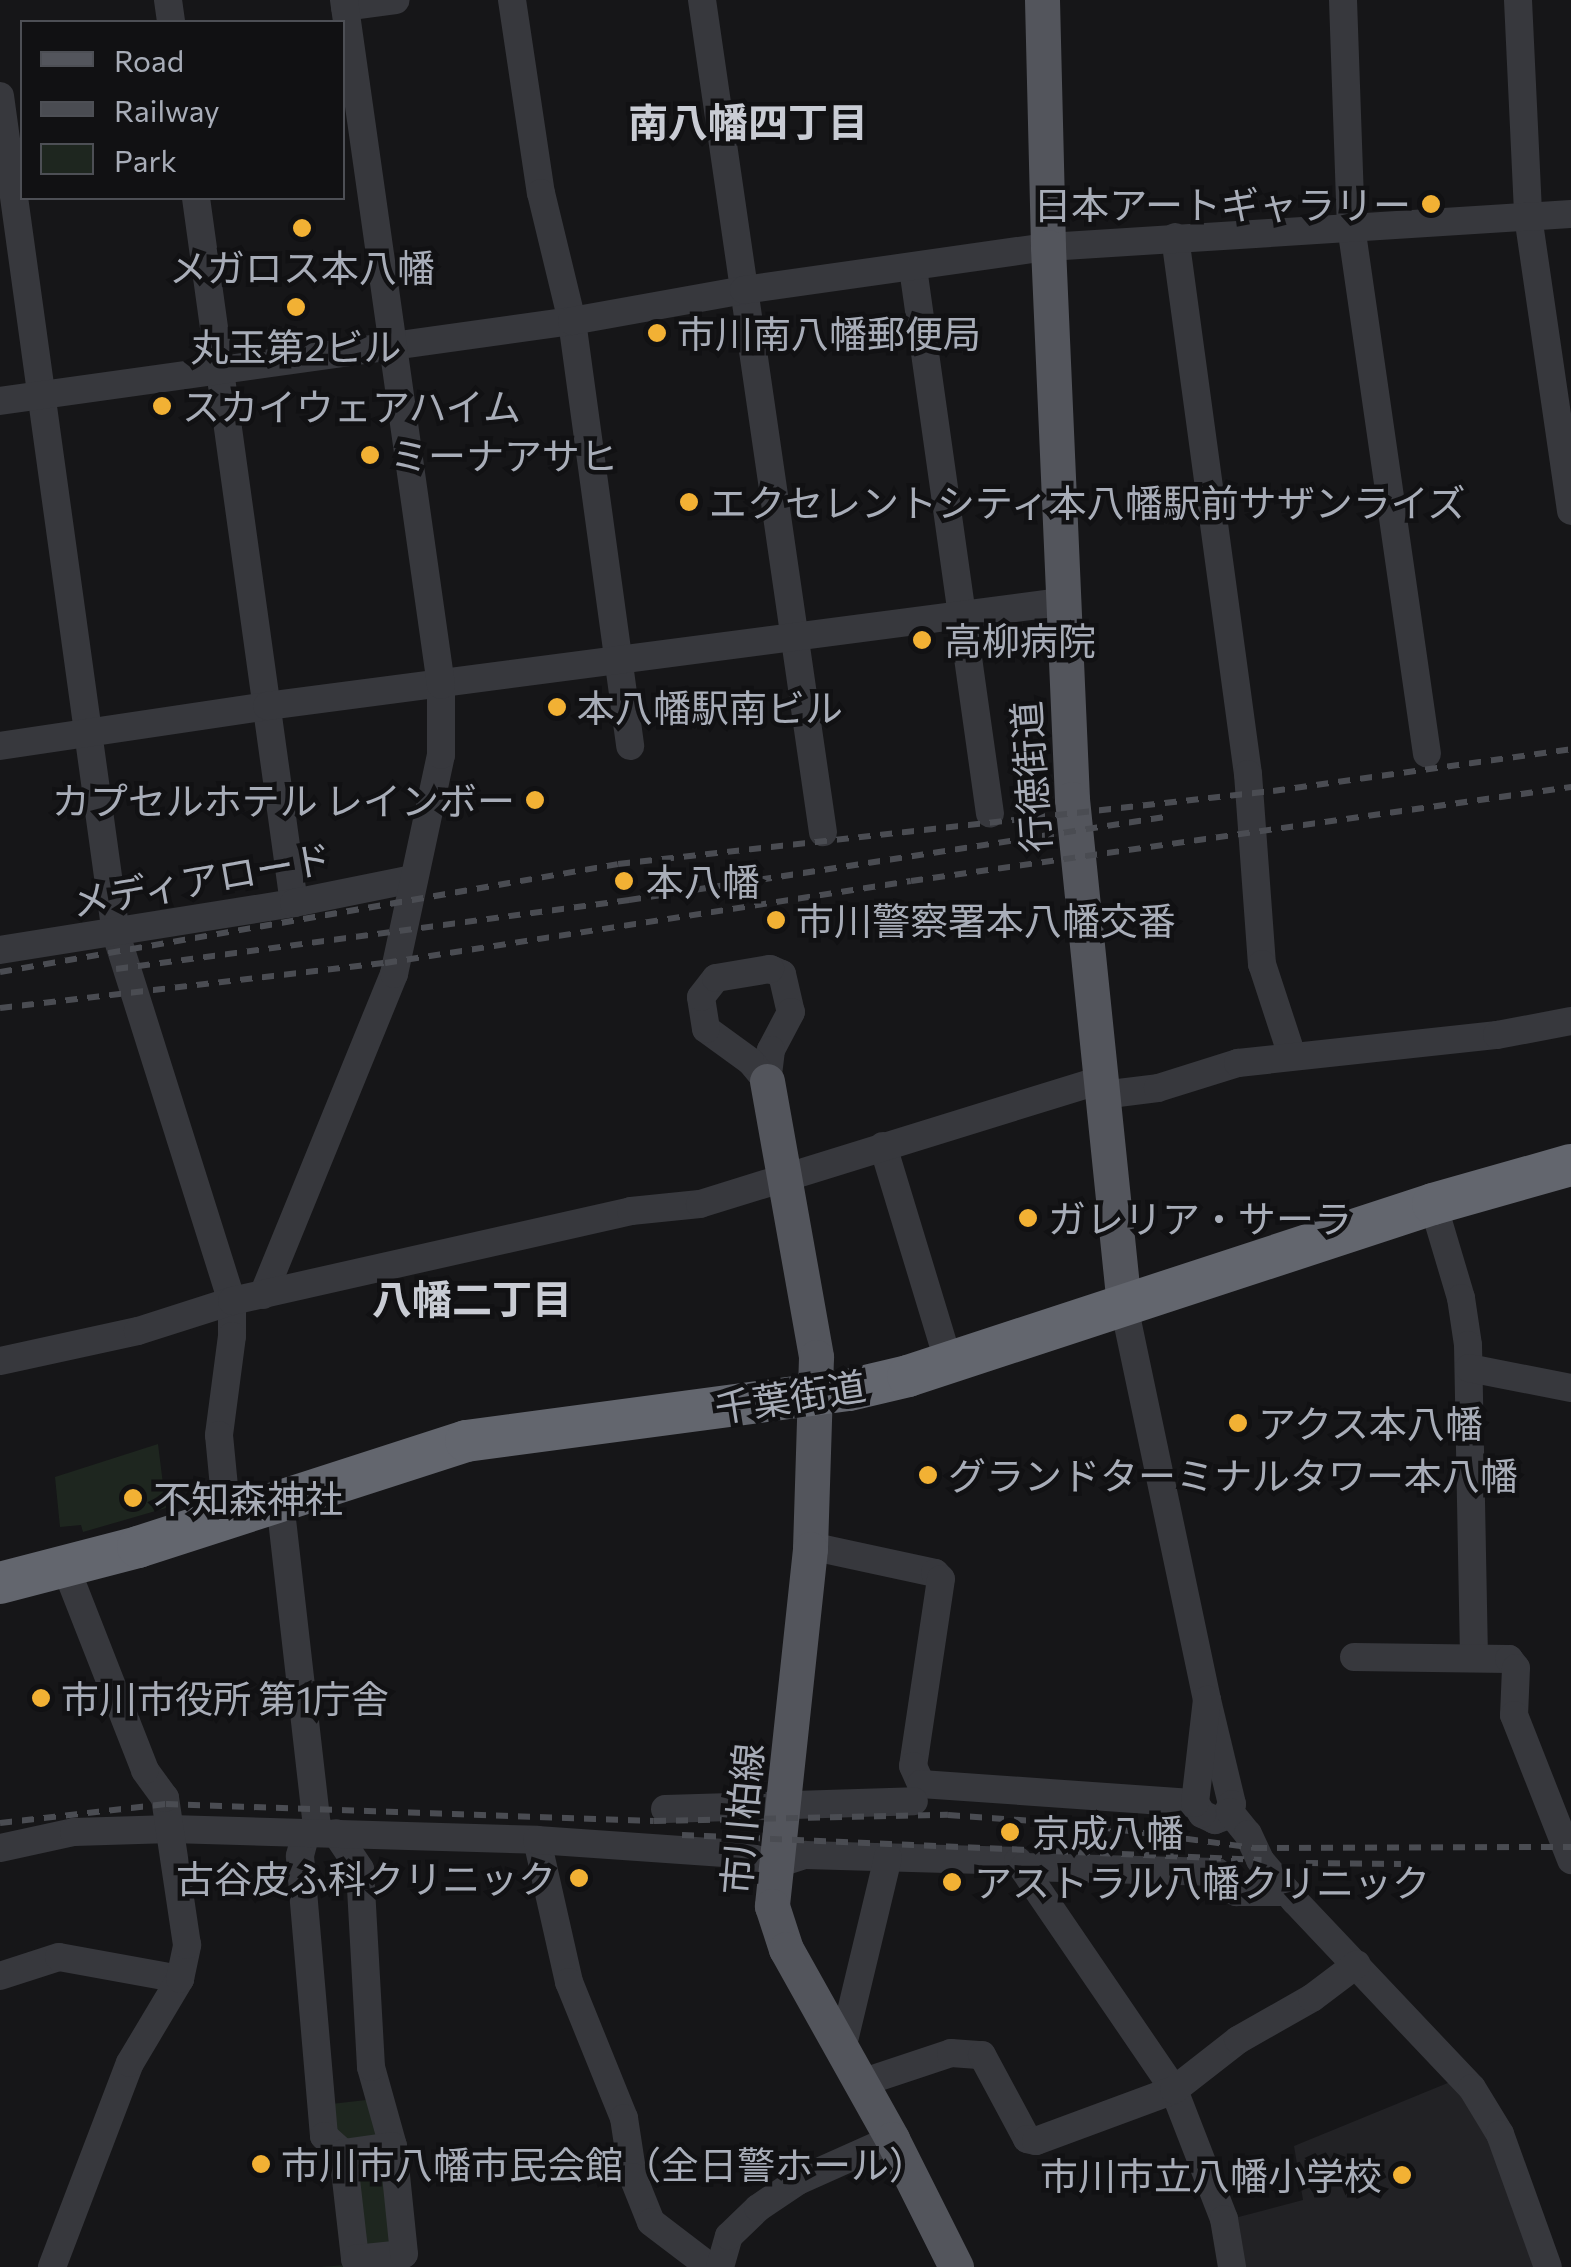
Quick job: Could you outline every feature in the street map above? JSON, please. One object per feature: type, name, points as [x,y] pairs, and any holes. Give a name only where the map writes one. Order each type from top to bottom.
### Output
[{"type":"highway","name":"千葉街道","points":[[0,1583],[66,1568],[466,1441],[815,1395],[921,1372],[1433,1204],[1571,1165]]},
{"type":"main road","name":"行徳街道","points":[[1042,0],[1048,247],[1073,806],[1124,1306]]},
{"type":"main road","name":"市川柏線","points":[[767,1081],[781,1180],[816,1357],[810,1546],[784,1807],[774,1866],[776,1928],[862,2083],[956,2267]]},
{"type":"street","points":[[263,1295],[394,974],[441,755],[441,686],[344,4],[396,0]]},
{"type":"street","points":[[512,0],[541,193],[572,321],[630,746]]},
{"type":"street","points":[[702,0],[822,832]]},
{"type":"street","points":[[1344,0],[1350,226],[1427,754]]},
{"type":"street","points":[[1518,0],[1528,216],[1571,512]]},
{"type":"street","points":[[0,96],[116,934],[139,1018],[232,1301],[232,1336],[218,1435],[227,1518]]},
{"type":"street","points":[[196,200],[294,904]]},
{"type":"street","points":[[0,400],[572,321],[744,290],[1048,247],[1571,214]]},
{"type":"street","points":[[1175,237],[1248,774],[1262,964],[1292,1056]]},
{"type":"street","points":[[913,268],[990,814]]},
{"type":"street","points":[[0,746],[267,706],[1062,602]]},
{"type":"street","name":"メディアロード","points":[[0,950],[294,904],[413,879]]},
{"type":"street","points":[[0,1362],[138,1331],[232,1301],[632,1211],[700,1204],[884,1146],[1102,1088],[1158,1088],[1238,1063],[1497,1035],[1571,1022]]},
{"type":"street","points":[[884,1146],[943,1344]]},
{"type":"street","points":[[1433,1204],[1461,1298],[1469,1368],[1474,1655]]},
{"type":"street","points":[[1124,1306],[1207,1700],[1216,1726],[1230,1812],[1248,1834],[1260,1860],[1287,1892],[1472,2088],[1500,2134],[1548,2267]]},
{"type":"street","points":[[1469,1368],[1571,1388]]},
{"type":"street","points":[[280,1502],[320,1833],[360,1869],[372,2067],[394,2146],[404,2254],[355,2259],[343,2154],[324,2136],[300,1856],[320,1833]]},
{"type":"street","points":[[810,1546],[935,1573],[942,1579],[913,1766],[921,1784],[1196,1802]]},
{"type":"street","points":[[52,2267],[130,2063],[180,1979],[187,1945],[165,1798],[145,1770],[66,1568]]},
{"type":"street","points":[[1354,1657],[1474,1655],[1510,1659],[1516,1668],[1514,1714],[1571,1860]]},
{"type":"street","points":[[1207,1700],[1196,1802],[1206,1818],[1215,1820],[1230,1812]]},
{"type":"street","points":[[665,1809],[914,1800]]},
{"type":"street","points":[[0,1848],[74,1832],[170,1829],[537,1840],[739,1854],[774,1866],[804,1855],[1018,1861],[1174,2090],[1224,2219],[1232,2267]]},
{"type":"street","points":[[537,1840],[568,1982],[624,2118],[632,2176],[651,2222],[710,2267]]},
{"type":"street","points":[[842,2049],[888,1857]]},
{"type":"street","points":[[1024,1868],[1217,1872],[1236,1892],[1287,1892]]},
{"type":"street","points":[[0,1976],[59,1956],[180,1979]]},
{"type":"street","points":[[862,2083],[951,2053],[982,2054],[1027,2139],[1036,2140],[1174,2090],[1238,2040],[1303,2004],[1357,1964]]},
{"type":"street","points":[[720,2267],[729,2236],[758,2208],[798,2181],[892,2140]]},
{"type":"street","points":[[343,2154],[394,2146]]},
{"type":"shaded area","name":"市川市立八幡小学校","points":[[1455,2080],[1496,2150],[1537,2267],[1240,2267],[1231,2219],[1303,2200],[1294,2146]]},
{"type":"green space","points":[[158,1444],[166,1508],[83,1532],[81,1525],[60,1527],[55,1477]]},
{"type":"green space","points":[[375,2099],[400,2267],[320,2267],[359,2264],[330,2147],[331,2104]]},
{"type":"railway","points":[[0,972],[618,864],[1273,791],[1571,749]]},
{"type":"railway","points":[[0,1008],[385,963],[911,881],[1571,787]]},
{"type":"railway","points":[[116,969],[629,900],[1165,817]]},
{"type":"railway","points":[[0,1823],[166,1804],[654,1821],[948,1815],[1077,1824],[1255,1848],[1571,1847]]},
{"type":"railway","points":[[682,1835],[1261,1860]]},
{"type":"railway","points":[[1306,1863],[1401,1864]]},
{"type":"place","name":"日本アートギャラリー","points":[[1431,204]]},
{"type":"place","name":"メガロス本八幡","points":[[302,228]]},
{"type":"place","name":"丸玉第2ビル","points":[[296,307]]},
{"type":"place","name":"市川南八幡郵便局","points":[[657,333]]},
{"type":"place","name":"スカイウェアハイム","points":[[162,406]]},
{"type":"place","name":"ミーナアサヒ","points":[[370,455]]},
{"type":"place","name":"エクセレントシティ本八幡駅前サザンライズ","points":[[689,502]]},
{"type":"place","name":"高柳病院","points":[[922,640]]},
{"type":"place","name":"本八幡駅南ビル","points":[[557,707]]},
{"type":"place","name":"カプセルホテル レインボー","points":[[535,800]]},
{"type":"place","name":"本八幡","points":[[624,881]]},
{"type":"place","name":"市川警察署本八幡交番","points":[[776,920]]},
{"type":"place","name":"ガレリア・サーラ","points":[[1028,1218]]},
{"type":"place","name":"アクス本八幡","points":[[1238,1423]]},
{"type":"place","name":"グランドターミナルタワー本八幡","points":[[928,1475]]},
{"type":"place","name":"不知森神社","points":[[133,1498]]},
{"type":"place","name":"市川市役所 第1庁舎","points":[[41,1698]]},
{"type":"place","name":"京成八幡","points":[[1010,1832]]},
{"type":"place","name":"古谷皮ふ科クリニック","points":[[579,1878]]},
{"type":"place","name":"アストラル八幡クリニック","points":[[952,1882]]},
{"type":"place","name":"市川市八幡市民会館（全日警ホール）","points":[[261,2164]]},
{"type":"place","name":"市川市立八幡小学校","points":[[1402,2175]]},
{"type":"district","name":"南八幡四丁目","points":[[748,121]]},
{"type":"district","name":"八幡二丁目","points":[[472,1298]]}]
